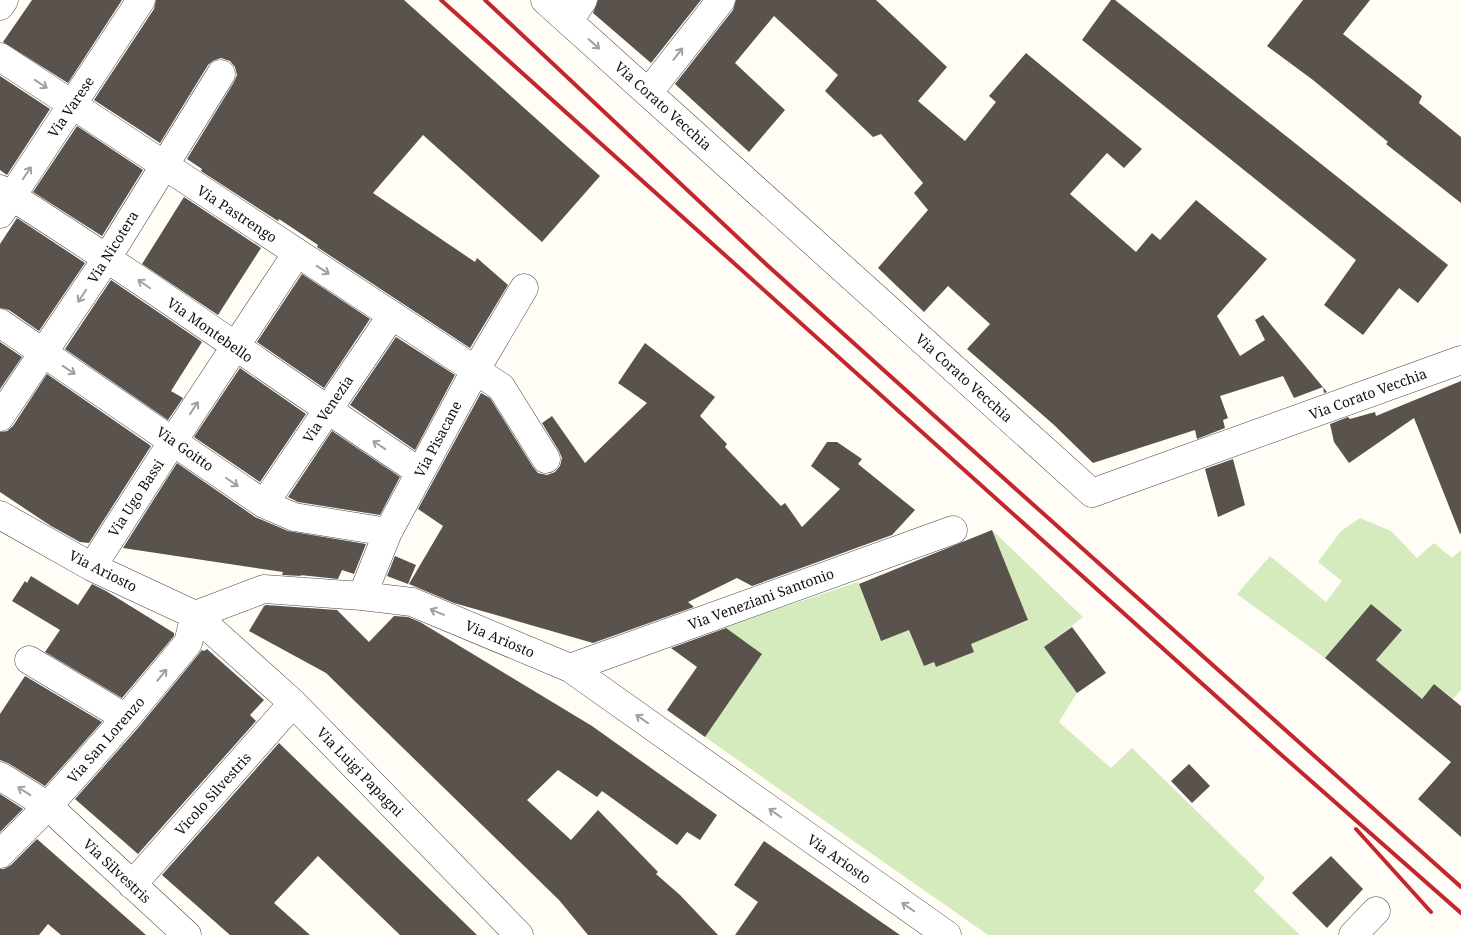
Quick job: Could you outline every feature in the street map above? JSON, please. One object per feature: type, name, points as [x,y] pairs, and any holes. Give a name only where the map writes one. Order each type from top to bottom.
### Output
[{"type":"street","points":[[0,6],[4,0]]},
{"type":"street","name":"Via Varese","points":[[4,200],[72,106],[141,0]]},
{"type":"street","name":"Via Corato Vecchia","points":[[545,0],[576,11],[648,93],[1092,493],[1461,360]]},
{"type":"street","points":[[648,93],[721,0]]},
{"type":"street","name":"Via Pastrengo","points":[[0,57],[501,387],[546,459]]},
{"type":"street","name":"Via Nicotera","points":[[0,417],[107,258],[221,74]]},
{"type":"street","name":"Via Montebello","points":[[4,200],[107,258],[234,347],[420,472]]},
{"type":"street","name":"Via Ugo Bassi","points":[[92,567],[172,441],[297,253]]},
{"type":"street","name":"Via Pisacane","points":[[362,596],[388,532],[475,371],[524,288]]},
{"type":"street","name":"Via Venezia","points":[[264,504],[392,315]]},
{"type":"street","name":"Via Goitto","points":[[0,323],[264,504],[294,517],[388,532]]},
{"type":"street","name":"Via Ariosto","points":[[0,515],[92,567],[195,615],[264,589],[362,596],[412,602],[570,668],[947,935]]},
{"type":"street","name":"Via Veneziani Santonio","points":[[570,668],[953,530]]},
{"type":"street","name":"Via Luigi Papagni","points":[[195,615],[294,703],[519,935]]},
{"type":"street","name":"Via San Lorenzo","points":[[0,854],[48,806],[188,644],[195,615]]},
{"type":"street","points":[[29,660],[126,718]]},
{"type":"street","name":"Vicolo Silvestris","points":[[132,885],[294,703]]},
{"type":"street","name":"Via Silvestris","points":[[0,776],[48,806],[187,935]]},
{"type":"street","points":[[1352,935],[1376,911]]},
{"type":"green space","points":[[1360,518],[1391,531],[1417,558],[1434,543],[1452,558],[1461,550],[1461,690],[1453,699],[1434,684],[1422,699],[1376,660],[1402,630],[1371,604],[1325,658],[1237,594],[1270,556],[1326,602],[1342,581],[1318,562],[1341,531]]},
{"type":"green space","points":[[992,530],[1083,617],[1045,647],[1077,693],[1059,722],[1111,768],[1132,748],[1265,878],[1254,891],[1300,935],[988,935],[705,737],[762,654],[724,627],[858,582],[880,640],[909,630],[924,666],[934,662],[936,667],[974,652],[958,613],[996,633],[1028,621]]},
{"type":"building","points":[[32,0],[122,0],[68,83],[3,42]]},
{"type":"building","points":[[156,0],[404,0],[600,176],[542,242],[423,135],[373,193],[475,262],[477,258],[508,285],[470,348],[317,247],[318,245],[279,219],[278,221],[201,171],[202,169],[187,159],[234,82],[237,75],[235,67],[230,61],[221,58],[208,65],[160,143],[94,100],[154,9]]},
{"type":"building","points":[[598,0],[701,0],[651,63],[593,13]]},
{"type":"building","points":[[736,0],[876,0],[947,67],[918,101],[965,141],[996,102],[989,96],[1026,53],[1142,149],[1124,168],[1107,153],[1070,194],[1136,252],[1152,233],[1160,240],[1196,200],[1267,259],[1217,316],[1240,356],[1265,340],[1255,320],[1263,315],[1323,387],[1294,398],[1283,376],[1220,396],[1228,418],[1223,420],[1225,428],[1197,439],[1195,430],[1093,463],[1053,424],[967,349],[990,324],[948,286],[924,312],[878,268],[928,210],[914,193],[923,183],[881,134],[873,137],[825,91],[838,75],[774,16],[735,63],[785,110],[749,152],[675,84],[733,10]]},
{"type":"building","points":[[1111,0],[1115,0],[1448,265],[1418,303],[1399,288],[1363,335],[1324,305],[1356,260],[1082,40]]},
{"type":"building","points":[[1303,0],[1370,0],[1343,34],[1422,96],[1419,103],[1461,137],[1461,203],[1386,144],[1388,142],[1313,80],[1267,46]]},
{"type":"building","points":[[0,76],[50,109],[7,175],[0,170]]},
{"type":"building","points":[[77,126],[143,170],[102,236],[33,192]]},
{"type":"building","points":[[184,197],[261,248],[218,315],[142,264]]},
{"type":"building","points":[[17,218],[85,263],[39,331],[9,310],[0,308],[0,244]]},
{"type":"building","points":[[302,274],[370,319],[324,388],[257,342]]},
{"type":"building","points":[[111,280],[202,342],[171,391],[183,398],[168,420],[65,349]]},
{"type":"building","points":[[396,337],[455,375],[415,450],[350,405]]},
{"type":"building","points":[[0,342],[22,357],[0,389]]},
{"type":"building","points":[[645,343],[715,397],[700,416],[727,444],[725,447],[781,506],[785,503],[802,527],[840,489],[811,466],[827,442],[837,442],[862,459],[858,464],[915,510],[892,535],[752,586],[737,578],[688,602],[694,607],[593,643],[454,603],[409,584],[443,526],[418,509],[481,393],[490,398],[533,467],[538,473],[547,475],[555,472],[560,466],[562,458],[542,423],[552,416],[585,463],[647,403],[618,383]]},
{"type":"building","points":[[240,368],[306,414],[260,482],[194,437]]},
{"type":"building","points":[[47,374],[151,446],[89,543],[80,542],[51,526],[0,492],[0,432],[7,431],[13,426]]},
{"type":"building","points":[[1461,381],[1460,534],[1414,418],[1349,463],[1334,442],[1330,424],[1348,417],[1350,419],[1375,412],[1376,416]]},
{"type":"building","points":[[332,431],[400,477],[380,515],[298,502],[288,497]]},
{"type":"building","points":[[1233,459],[1245,505],[1218,517],[1205,469]]},
{"type":"building","points":[[177,463],[255,517],[288,531],[366,544],[354,574],[342,570],[338,579],[282,575],[283,572],[123,548]]},
{"type":"building","points":[[992,530],[1028,620],[971,644],[974,652],[936,667],[934,662],[924,666],[909,630],[881,641],[859,584]]},
{"type":"building","points":[[395,556],[416,565],[408,584],[387,576]]},
{"type":"building","points":[[31,576],[78,605],[92,584],[174,633],[174,636],[122,698],[45,652],[60,630],[12,601],[25,581],[27,583]]},
{"type":"building","points":[[1371,604],[1402,630],[1376,660],[1422,699],[1434,684],[1461,706],[1461,837],[1418,799],[1451,762],[1325,658]]},
{"type":"building","points":[[266,605],[337,610],[369,642],[394,616],[408,617],[420,622],[592,726],[717,815],[700,840],[687,832],[677,845],[602,791],[597,797],[558,770],[527,800],[571,840],[598,810],[658,872],[656,874],[680,895],[718,935],[588,935],[559,900],[326,673],[249,631]]},
{"type":"building","points":[[1072,627],[1106,673],[1077,693],[1044,647]]},
{"type":"building","points":[[726,628],[762,654],[705,737],[667,710],[697,667],[671,648]]},
{"type":"building","points":[[207,649],[264,700],[250,715],[256,721],[138,854],[75,799],[138,728],[202,650]]},
{"type":"building","points":[[25,676],[102,722],[45,786],[0,760],[0,714]]},
{"type":"building","points":[[279,743],[477,935],[400,935],[318,856],[274,903],[310,935],[230,935],[162,875]]},
{"type":"building","points":[[1189,764],[1210,786],[1192,803],[1171,781]]},
{"type":"building","points":[[0,794],[23,809],[0,832]]},
{"type":"building","points":[[37,839],[146,935],[61,935],[48,924],[39,935],[0,935],[0,869],[11,865]]},
{"type":"building","points":[[764,841],[900,935],[735,935],[758,902],[734,885]]},
{"type":"building","points":[[1331,856],[1363,889],[1327,928],[1292,893]]},
{"type":"railway","points":[[441,0],[1277,751],[1461,913]]},
{"type":"railway","points":[[485,0],[767,265],[1461,887]]},
{"type":"railway","points":[[1356,829],[1431,912]]}]
